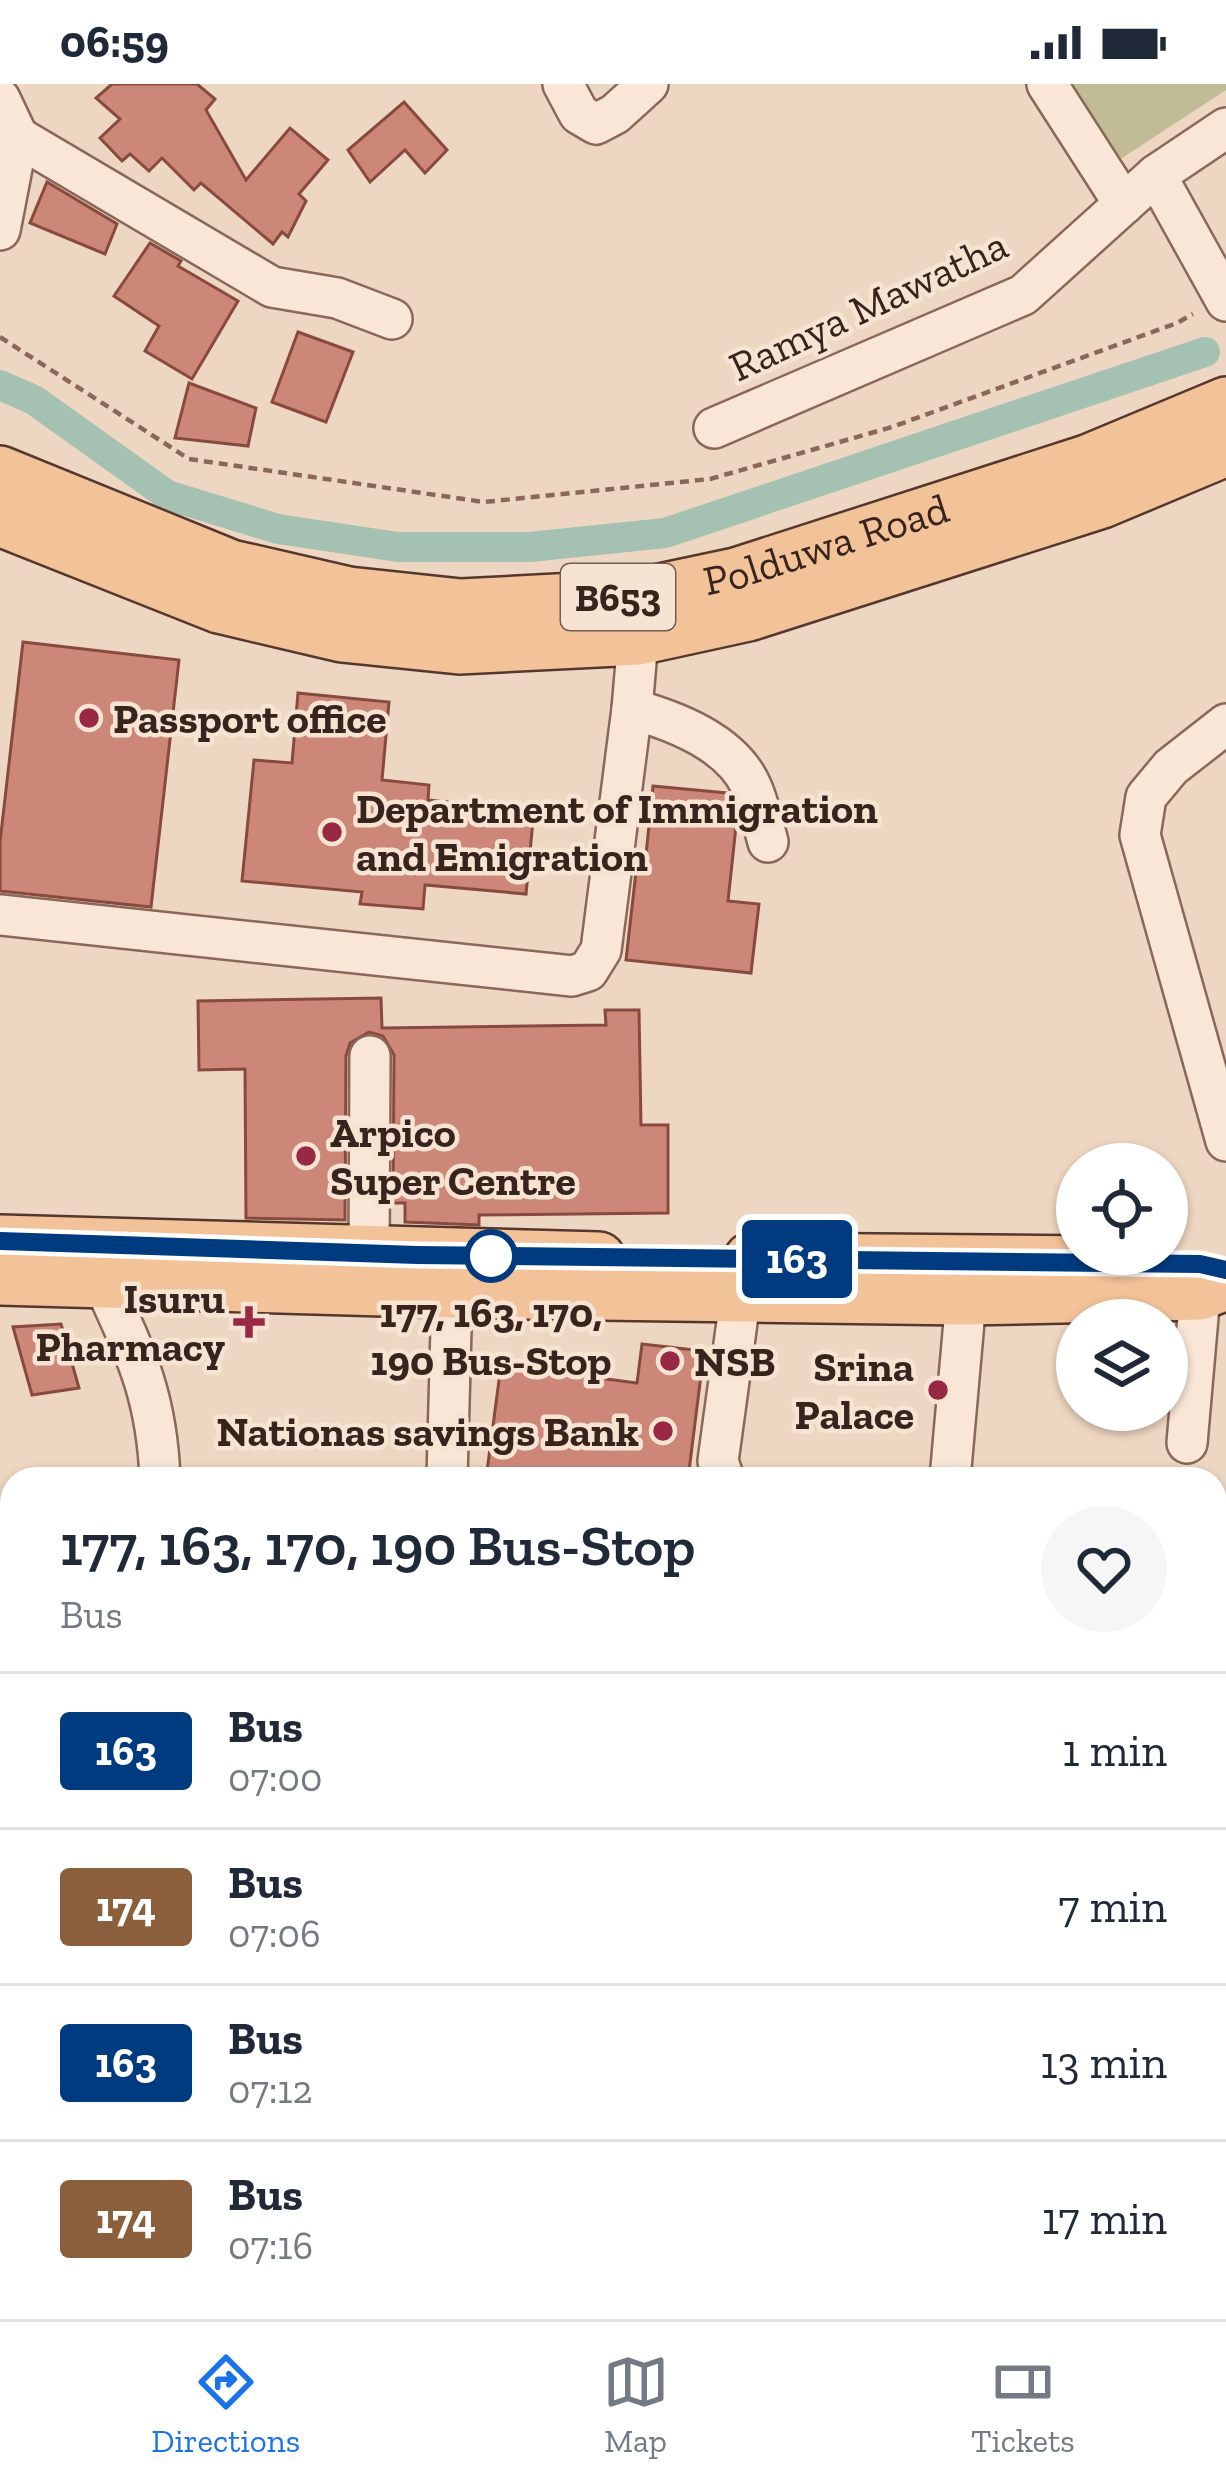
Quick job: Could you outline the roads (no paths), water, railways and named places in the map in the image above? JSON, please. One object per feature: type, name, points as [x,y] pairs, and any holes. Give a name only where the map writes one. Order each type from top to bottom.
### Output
[{"type":"main road","name":"Polduwa Road","points":[[0,520],[219,607],[342,635],[459,648],[635,618],[736,574],[1065,469],[1226,403]]},
{"type":"main road","name":"Polduwa Road","points":[[0,472],[231,566],[349,593],[635,618],[748,615],[1102,502],[1226,450]]},
{"type":"main road","points":[[0,1241],[369,1254],[741,1276],[966,1299],[1217,1283]]},
{"type":"main road","points":[[0,1279],[452,1292],[741,1276],[1200,1264],[1217,1283]]},
{"type":"street","points":[[563,84],[579,114],[596,124],[615,114],[648,84]]},
{"type":"street","points":[[1047,84],[1124,204]]},
{"type":"street","points":[[0,99],[10,152],[0,230]]},
{"type":"street","name":"Ramya Mawatha","points":[[714,428],[1023,295],[1156,175],[1226,128]]},
{"type":"street","points":[[10,152],[272,287],[338,298],[392,319]]},
{"type":"street","points":[[1156,175],[1225,297]]},
{"type":"street","points":[[0,915],[572,976],[588,971],[601,950],[632,710],[635,618]]},
{"type":"street","points":[[632,710],[670,720],[717,746],[749,782],[768,842]]},
{"type":"street","points":[[1226,724],[1171,767],[1146,796],[1140,836],[1226,1141]]},
{"type":"street","points":[[369,1254],[370,1056]]},
{"type":"street","points":[[720,1467],[741,1276]]},
{"type":"street","points":[[1186,1443],[1217,1283]]},
{"type":"street","points":[[104,1284],[142,1369],[158,1430],[160,1467]]},
{"type":"street","points":[[447,1467],[452,1292]]},
{"type":"street","points":[[951,1467],[966,1299]]},
{"type":"waterway","points":[[0,385],[34,400],[167,495],[278,529],[398,547],[530,547],[665,533],[1205,352]]},
{"type":"place","name":"Passport office","points":[[89,718]]},
{"type":"place","name":"Department of Immigration and Emigration","points":[[332,832]]},
{"type":"place","name":"Arpico Super Centre","points":[[306,1156]]},
{"type":"place","name":"177, 163, 170, 190 Bus-Stop","points":[[491,1256]]},
{"type":"place","name":"Isuru Pharmacy","points":[[249,1322]]},
{"type":"place","name":"NSB","points":[[670,1361]]},
{"type":"place","name":"Srina Palace","points":[[938,1390]]},
{"type":"place","name":"Nationas savings Bank","points":[[663,1431]]}]
